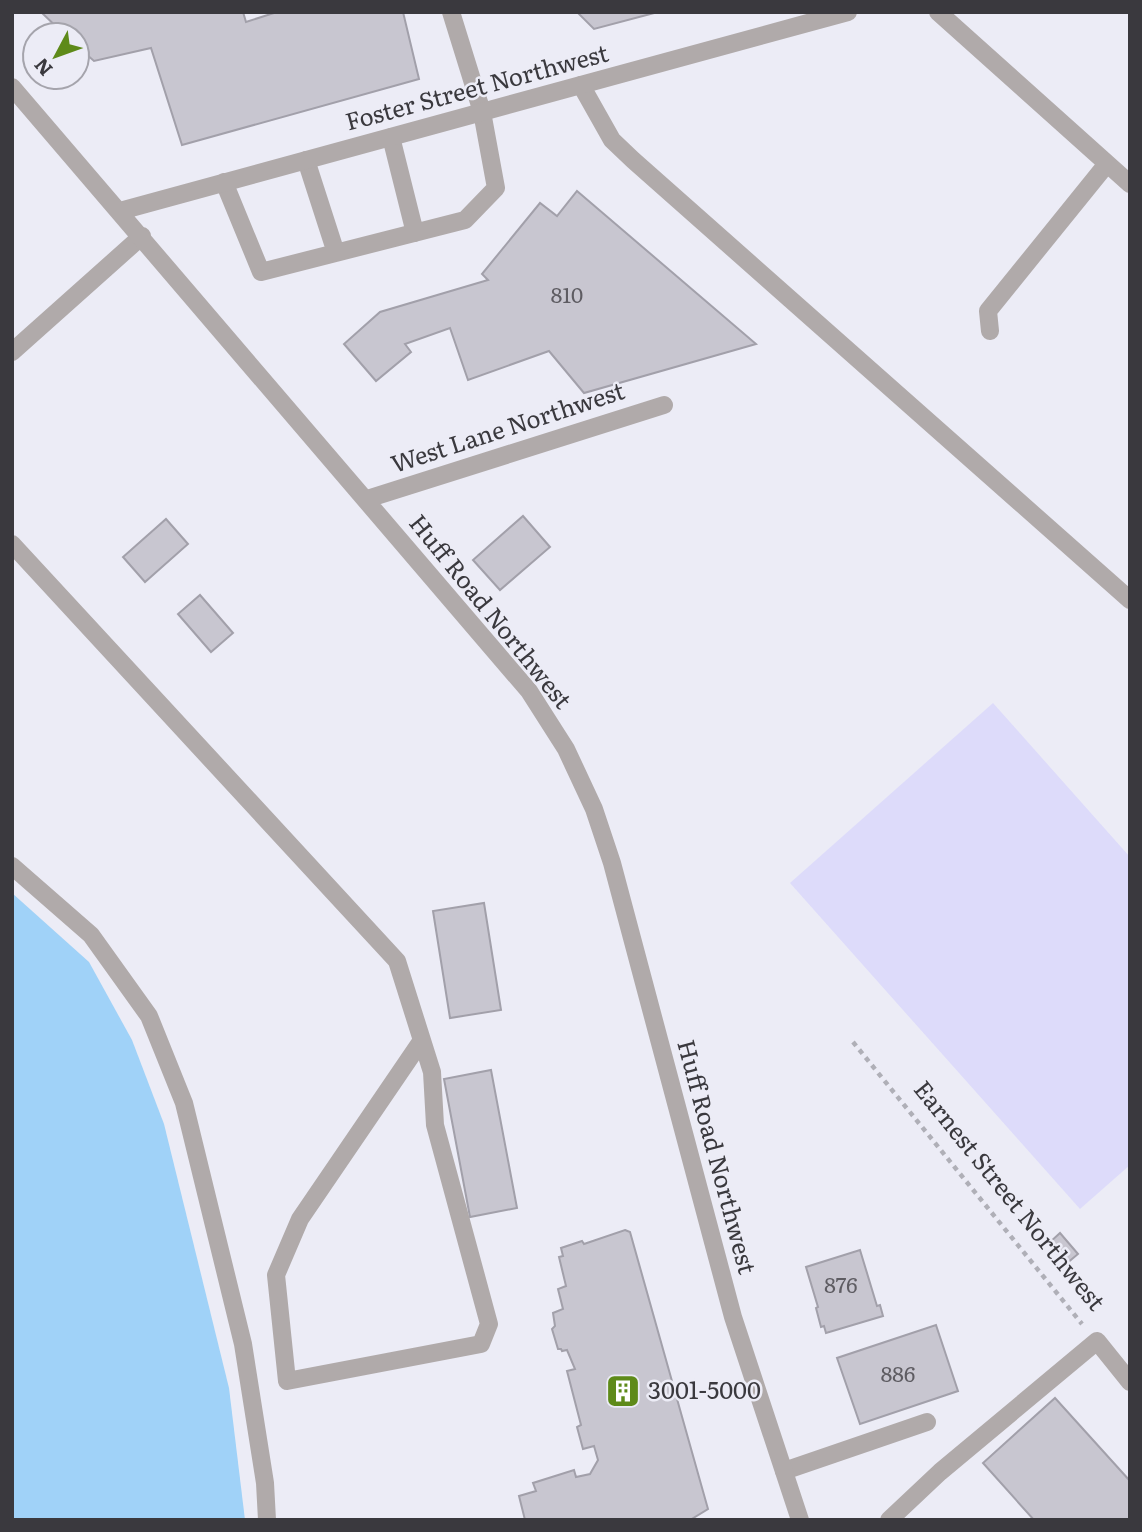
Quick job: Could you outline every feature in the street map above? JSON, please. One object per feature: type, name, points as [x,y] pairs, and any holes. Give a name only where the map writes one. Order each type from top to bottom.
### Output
[{"type":"street","points":[[224,182],[261,272],[465,220],[496,188],[482,112],[451,12]]},
{"type":"street","name":"Foster Street Northwest","points":[[120,211],[848,12]]},
{"type":"street","points":[[938,12],[1130,184]]},
{"type":"street","points":[[581,85],[612,140],[1130,600]]},
{"type":"street","name":"Huff Road Northwest","points":[[12,87],[529,691],[566,749],[594,809],[612,863],[733,1317],[800,1520]]},
{"type":"street","points":[[391,137],[415,233]]},
{"type":"street","points":[[306,160],[336,253]]},
{"type":"street","points":[[990,331],[988,311],[1106,165]]},
{"type":"street","points":[[12,352],[142,236]]},
{"type":"street","name":"West Lane Northwest","points":[[367,499],[664,405]]},
{"type":"street","points":[[12,544],[397,961],[422,1040],[432,1072],[435,1125],[489,1324],[481,1344],[287,1381],[276,1275],[300,1219],[422,1040]]},
{"type":"street","points":[[12,866],[91,935],[149,1016],[184,1103],[243,1344],[265,1483],[267,1520]]},
{"type":"street","points":[[889,1520],[940,1472],[1097,1340]]},
{"type":"street","name":"Earnest Street Northwest","points":[[1097,1340],[1129,1381]]},
{"type":"street","points":[[784,1471],[928,1422]]},
{"type":"path","name":"Earnest Street Northwest","points":[[853,1042],[1070,1311],[1097,1340]]},
{"type":"shaded area","points":[[993,703],[1130,857],[1130,1165],[1080,1209],[790,883]]},
{"type":"shaded area","points":[[12,893],[89,962],[132,1040],[164,1124],[229,1388],[245,1520],[12,1520]]},
{"type":"building","points":[[41,12],[243,12],[246,22],[277,12],[403,12],[419,79],[182,145],[151,48],[94,61],[91,58],[91,21],[50,21]]},
{"type":"building","points":[[577,12],[658,12],[594,29]]},
{"type":"building","points":[[577,191],[756,344],[584,393],[549,351],[468,380],[450,328],[405,344],[411,352],[376,381],[344,344],[380,312],[488,280],[482,274],[540,203],[557,216]]},
{"type":"building","points":[[523,516],[550,547],[500,590],[473,560]]},
{"type":"building","points":[[166,519],[188,544],[145,582],[123,557]]},
{"type":"building","points":[[200,595],[233,633],[211,652],[178,614]]},
{"type":"building","points":[[484,903],[501,1010],[450,1018],[433,911]]},
{"type":"building","points":[[491,1070],[517,1208],[470,1217],[444,1079]]},
{"type":"building","name":"3001-5000","points":[[625,1230],[630,1232],[708,1509],[690,1520],[525,1520],[519,1496],[536,1491],[533,1483],[574,1470],[576,1477],[590,1474],[598,1460],[594,1446],[583,1449],[577,1427],[581,1425],[567,1371],[575,1369],[567,1350],[558,1349],[552,1329],[555,1326],[553,1313],[563,1309],[558,1289],[566,1286],[559,1257],[563,1256],[561,1248],[582,1241],[584,1244]]},
{"type":"building","points":[[1060,1233],[1078,1254],[1066,1264],[1049,1243]]},
{"type":"building","points":[[860,1250],[877,1306],[880,1305],[883,1316],[826,1333],[824,1326],[821,1327],[806,1267]]},
{"type":"building","points":[[936,1325],[958,1391],[860,1424],[837,1358]]},
{"type":"building","points":[[1055,1398],[1130,1481],[1130,1520],[1034,1520],[983,1463]]},
{"type":"place","name":"3001-5000","points":[[623,1391]]}]
